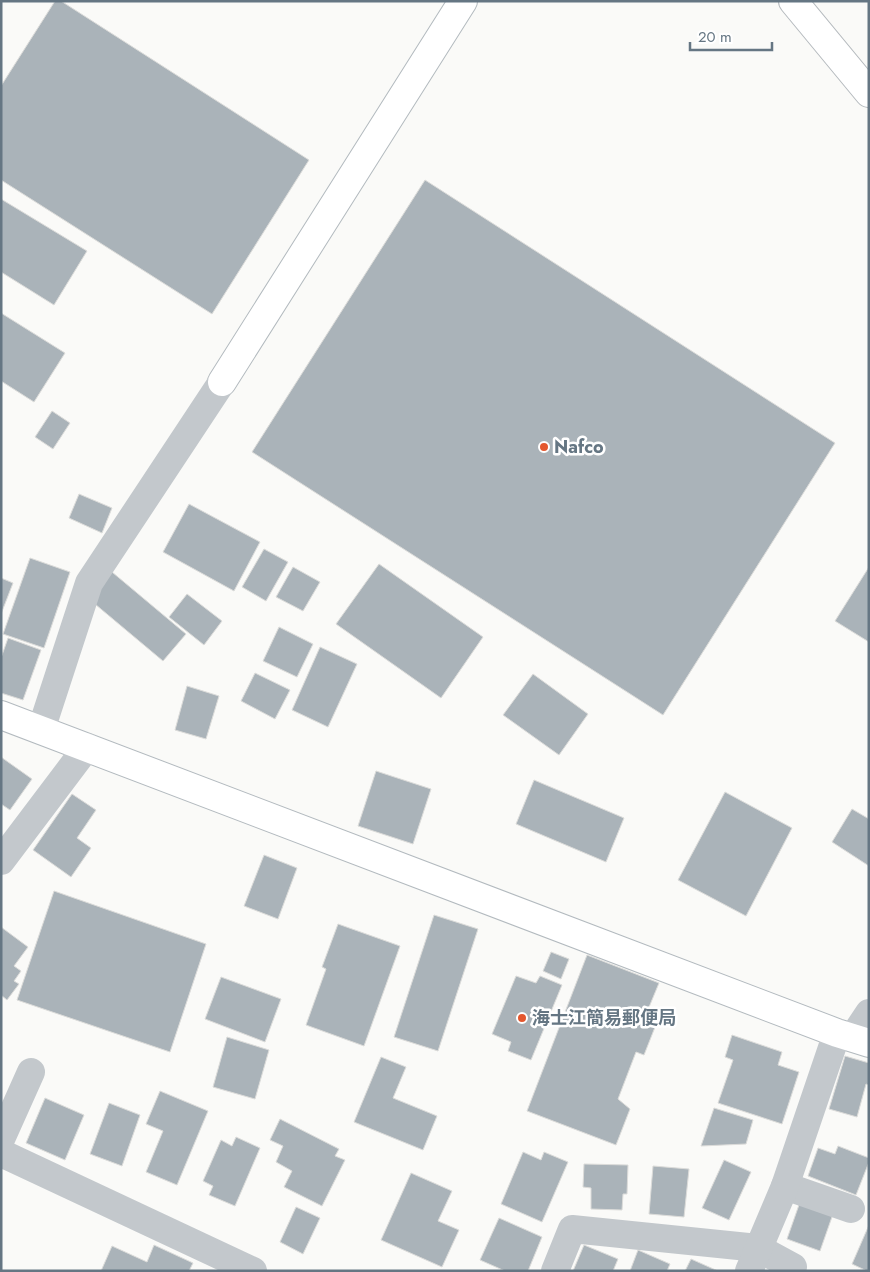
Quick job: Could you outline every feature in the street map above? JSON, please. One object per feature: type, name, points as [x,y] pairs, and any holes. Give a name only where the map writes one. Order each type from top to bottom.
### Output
[{"type":"street","points":[[41,730],[89,583],[222,382],[464,1]]},
{"type":"street","points":[[793,1],[869,93]]},
{"type":"street","points":[[1,714],[853,1037]]},
{"type":"street","points":[[1,861],[87,747]]},
{"type":"street","points":[[753,1259],[853,1037],[869,1012]]},
{"type":"street","points":[[1,1139],[31,1072]]},
{"type":"street","points":[[1,1154],[253,1271]]},
{"type":"street","points":[[785,1186],[851,1209]]},
{"type":"street","points":[[555,1271],[572,1229],[793,1267]]},
{"type":"building","points":[[55,1],[61,1],[309,160],[212,314],[1,180],[1,86]]},
{"type":"building","name":"Nafco","points":[[425,180],[835,443],[663,715],[252,452]]},
{"type":"building","points":[[1,199],[87,251],[54,305],[1,272]]},
{"type":"building","points":[[1,313],[65,353],[34,402],[1,381]]},
{"type":"building","points":[[52,411],[70,423],[53,449],[35,437]]},
{"type":"building","points":[[79,494],[112,508],[102,533],[69,518]]},
{"type":"building","points":[[189,504],[260,542],[234,591],[163,552]]},
{"type":"building","points":[[264,549],[288,562],[266,601],[242,587]]},
{"type":"building","points":[[30,558],[70,572],[44,648],[3,634]]},
{"type":"building","points":[[379,564],[483,637],[441,698],[336,624]]},
{"type":"building","points":[[293,567],[320,582],[303,611],[276,597]]},
{"type":"building","points":[[869,567],[869,642],[835,621]]},
{"type":"building","points":[[112,572],[186,634],[163,661],[89,599]]},
{"type":"building","points":[[1,578],[13,583],[1,614]]},
{"type":"building","points":[[187,594],[222,621],[204,645],[169,617]]},
{"type":"building","points":[[279,627],[313,644],[297,677],[263,661]]},
{"type":"building","points":[[8,638],[41,650],[23,700],[1,693],[1,658]]},
{"type":"building","points":[[320,647],[357,664],[328,727],[292,710]]},
{"type":"building","points":[[255,673],[290,690],[275,719],[241,701]]},
{"type":"building","points":[[533,674],[588,714],[559,755],[503,715]]},
{"type":"building","points":[[187,686],[219,696],[206,739],[175,730]]},
{"type":"building","points":[[1,757],[32,779],[10,810],[1,804]]},
{"type":"building","points":[[376,771],[431,789],[413,844],[358,826]]},
{"type":"building","points":[[534,780],[624,818],[606,862],[516,824]]},
{"type":"building","points":[[725,792],[792,828],[746,916],[678,880]]},
{"type":"building","points":[[72,794],[96,810],[77,838],[91,848],[71,877],[33,850]]},
{"type":"building","points":[[852,809],[869,819],[869,866],[832,842]]},
{"type":"building","points":[[264,855],[297,868],[278,919],[244,906]]},
{"type":"building","points":[[54,891],[206,944],[170,1052],[17,1000]]},
{"type":"building","points":[[434,915],[478,929],[438,1051],[394,1037]]},
{"type":"building","points":[[338,924],[400,946],[364,1046],[306,1025],[326,969],[322,967]]},
{"type":"building","points":[[1,927],[28,947],[14,966],[21,971],[14,981],[19,984],[7,1000],[1,995]]},
{"type":"building","points":[[551,952],[569,959],[561,979],[543,971]]},
{"type":"building","points":[[587,955],[659,983],[647,1012],[659,1017],[644,1055],[636,1052],[618,1099],[630,1109],[616,1145],[527,1111]]},
{"type":"building","points":[[516,976],[536,983],[540,976],[562,985],[531,1060],[508,1051],[511,1042],[492,1034]]},
{"type":"building","points":[[221,977],[281,999],[265,1042],[205,1019]]},
{"type":"building","points":[[732,1035],[782,1052],[778,1065],[799,1072],[782,1124],[718,1103],[733,1060],[725,1057]]},
{"type":"building","points":[[227,1037],[269,1050],[255,1099],[213,1087]]},
{"type":"building","points":[[845,1056],[869,1063],[869,1085],[866,1084],[857,1117],[829,1109]]},
{"type":"building","points":[[381,1057],[406,1067],[393,1098],[437,1116],[423,1150],[354,1122]]},
{"type":"building","points":[[160,1091],[208,1111],[177,1185],[146,1172],[163,1131],[146,1124]]},
{"type":"building","points":[[45,1098],[84,1115],[65,1160],[26,1143]]},
{"type":"building","points":[[109,1103],[140,1115],[122,1166],[90,1154]]},
{"type":"building","points":[[714,1108],[753,1120],[746,1144],[701,1146]]},
{"type":"building","points":[[280,1119],[339,1149],[335,1156],[345,1160],[322,1206],[284,1187],[292,1171],[276,1162],[283,1146],[270,1140]]},
{"type":"building","points":[[236,1137],[260,1148],[235,1206],[209,1195],[213,1186],[203,1181],[221,1140],[232,1146]]},
{"type":"building","points":[[838,1146],[869,1158],[856,1195],[808,1176],[818,1148],[835,1154]]},
{"type":"building","points":[[523,1152],[541,1160],[544,1152],[568,1162],[542,1222],[501,1204]]},
{"type":"building","points":[[724,1160],[751,1172],[729,1220],[702,1208]]},
{"type":"building","points":[[584,1164],[628,1165],[627,1194],[623,1194],[622,1210],[591,1209],[591,1188],[583,1187]]},
{"type":"building","points":[[653,1166],[689,1169],[684,1217],[649,1214]]},
{"type":"building","points":[[411,1173],[452,1191],[438,1221],[459,1230],[442,1267],[381,1240]]},
{"type":"building","points":[[800,1202],[833,1214],[820,1251],[787,1239]]},
{"type":"building","points":[[296,1207],[320,1218],[303,1254],[280,1242]]},
{"type":"building","points":[[499,1218],[542,1237],[528,1271],[505,1271],[480,1260]]},
{"type":"building","points":[[869,1225],[869,1271],[867,1271],[852,1264]]},
{"type":"building","points":[[154,1245],[193,1263],[189,1271],[101,1271],[112,1246],[147,1262]]},
{"type":"building","points":[[584,1245],[618,1259],[613,1271],[573,1271]]},
{"type":"building","points":[[638,1250],[670,1264],[667,1271],[630,1271]]},
{"type":"building","points":[[691,1259],[718,1271],[685,1271]]},
{"type":"place","name":"Nafco","points":[[544,447]]},
{"type":"place","name":"海士江簡易郵便局","points":[[522,1018]]}]
